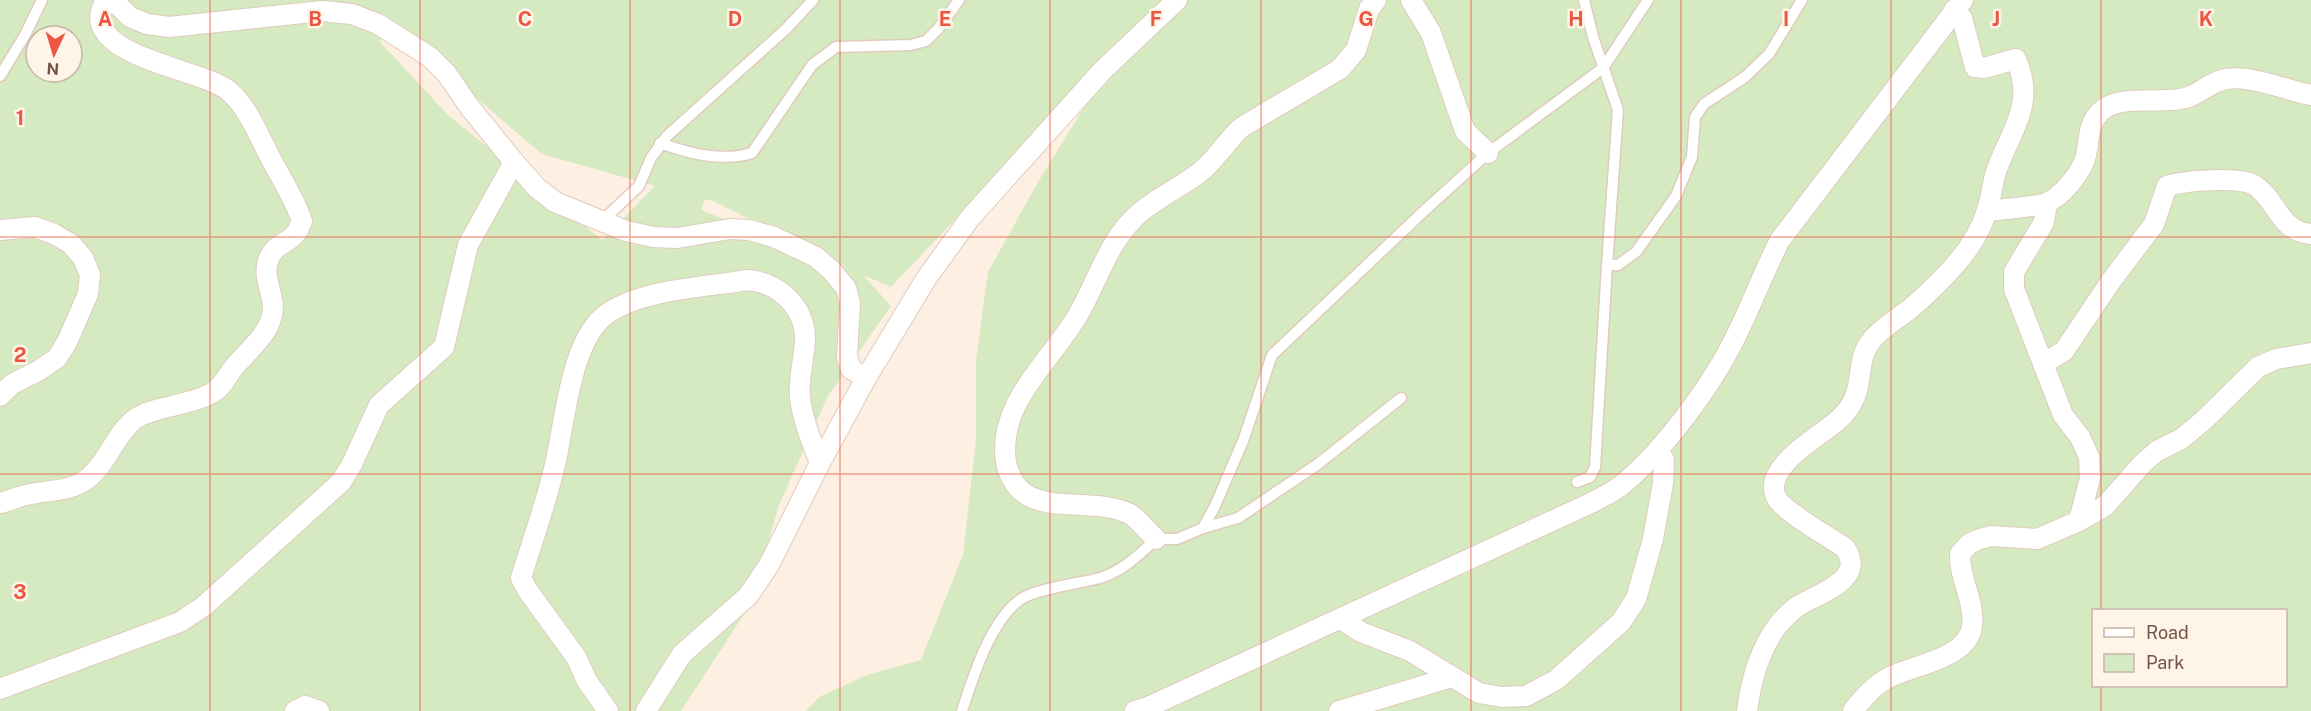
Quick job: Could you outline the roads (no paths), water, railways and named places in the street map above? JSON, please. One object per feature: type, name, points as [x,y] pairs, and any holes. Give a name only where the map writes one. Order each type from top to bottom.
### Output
[{"type":"street","points":[[0,504],[27,494],[67,488],[85,481],[98,469],[134,420],[147,413],[195,402],[215,392],[226,381],[233,368],[264,335],[272,321],[273,305],[267,278],[267,262],[276,247],[296,234],[302,221],[297,205],[242,105],[229,90],[134,53],[111,41],[103,30],[99,17],[106,0]]},
{"type":"street","points":[[113,0],[130,17],[147,24],[169,27],[322,11],[352,14],[378,24],[430,57],[447,74],[468,105],[514,162],[537,188],[555,202],[626,231],[653,237],[677,238],[730,229],[749,230],[774,237],[816,257],[846,288],[850,303],[847,357],[851,369],[866,378]]},
{"type":"street","points":[[646,711],[682,654],[748,596],[769,565],[866,378],[926,279],[970,218],[1103,70],[1177,0]]},
{"type":"street","points":[[1156,539],[1131,515],[1107,506],[1042,501],[1023,493],[1008,474],[1005,439],[1009,421],[1018,400],[1077,315],[1118,236],[1133,218],[1212,162],[1228,139],[1242,127],[1340,69],[1356,50],[1369,9],[1376,0]]},
{"type":"street","points":[[1411,0],[1431,33],[1466,131],[1488,153]]},
{"type":"street","points":[[1747,711],[1759,658],[1778,626],[1794,608],[1840,582],[1852,566],[1852,557],[1845,548],[1784,507],[1776,497],[1774,484],[1780,469],[1797,451],[1838,421],[1853,404],[1859,387],[1865,349],[1874,338],[1913,306],[1955,265],[1979,232],[1987,211],[1995,174],[2019,122],[2022,106],[2022,71],[2016,59],[1984,68],[1975,67],[1959,5]]},
{"type":"street","points":[[1135,711],[1591,503],[1622,485],[1658,450],[1715,376],[1737,336],[1779,240],[1959,5]]},
{"type":"street","points":[[1987,211],[2046,203],[2069,184],[2079,172],[2086,156],[2090,127],[2103,109],[2134,100],[2191,97],[2211,84],[2226,79],[2248,79],[2311,95]]},
{"type":"street","points":[[0,689],[180,622],[204,606],[341,482],[380,405],[444,347],[468,245],[514,162]]},
{"type":"street","points":[[2043,364],[2064,351],[2111,281],[2154,224],[2167,186],[2182,181],[2252,183],[2290,228],[2311,234]]},
{"type":"street","points":[[2046,203],[2044,222],[2014,272],[2014,289],[2063,415],[2080,437],[2089,457],[2090,478],[2079,521]]},
{"type":"street","points":[[0,230],[35,227],[54,234],[71,244],[83,258],[90,275],[88,294],[67,342],[57,358],[12,384],[0,396]]},
{"type":"street","points":[[608,711],[587,681],[576,657],[528,591],[522,578],[555,468],[570,390],[583,344],[592,327],[608,314],[636,301],[666,293],[749,280],[760,281],[778,290],[792,302],[801,318],[805,336],[800,396],[810,437],[820,463]]},
{"type":"street","points":[[1853,711],[1873,688],[1887,678],[1948,655],[1965,642],[1971,629],[1973,609],[1962,574],[1960,554],[1969,544],[1991,537],[2037,539],[2079,521],[2105,506],[2143,463],[2157,451],[2181,439],[2203,421],[2258,367],[2276,359],[2311,353]]},
{"type":"street","points":[[1341,619],[1361,632],[1410,651],[1479,693],[1502,697],[1526,696],[1556,680],[1621,622],[1636,599],[1653,539],[1663,483],[1664,460],[1658,450]]},
{"type":"street","points":[[1339,711],[1452,677]]},
{"type":"street","points":[[295,711],[305,706],[319,711]]},
{"type":"lane","points":[[0,76],[26,35],[42,0]]},
{"type":"lane","points":[[601,222],[639,186],[660,144],[786,29],[813,0]]},
{"type":"lane","points":[[660,144],[715,156],[739,157],[752,153],[812,65],[836,47],[910,45],[926,41],[938,29],[959,0]]},
{"type":"lane","points":[[1577,482],[1590,477],[1595,467],[1618,110],[1603,68],[1584,0]]},
{"type":"lane","points":[[1203,528],[1243,441],[1272,355],[1488,153],[1603,68],[1648,0]]},
{"type":"lane","points":[[1607,265],[1618,265],[1636,252],[1676,196],[1692,157],[1695,117],[1704,104],[1745,77],[1769,54],[1802,0]]},
{"type":"lane","points":[[962,711],[977,664],[992,635],[1021,598],[1102,577],[1125,567],[1156,539],[1177,539],[1203,528],[1238,518],[1318,464],[1401,398]]}]
